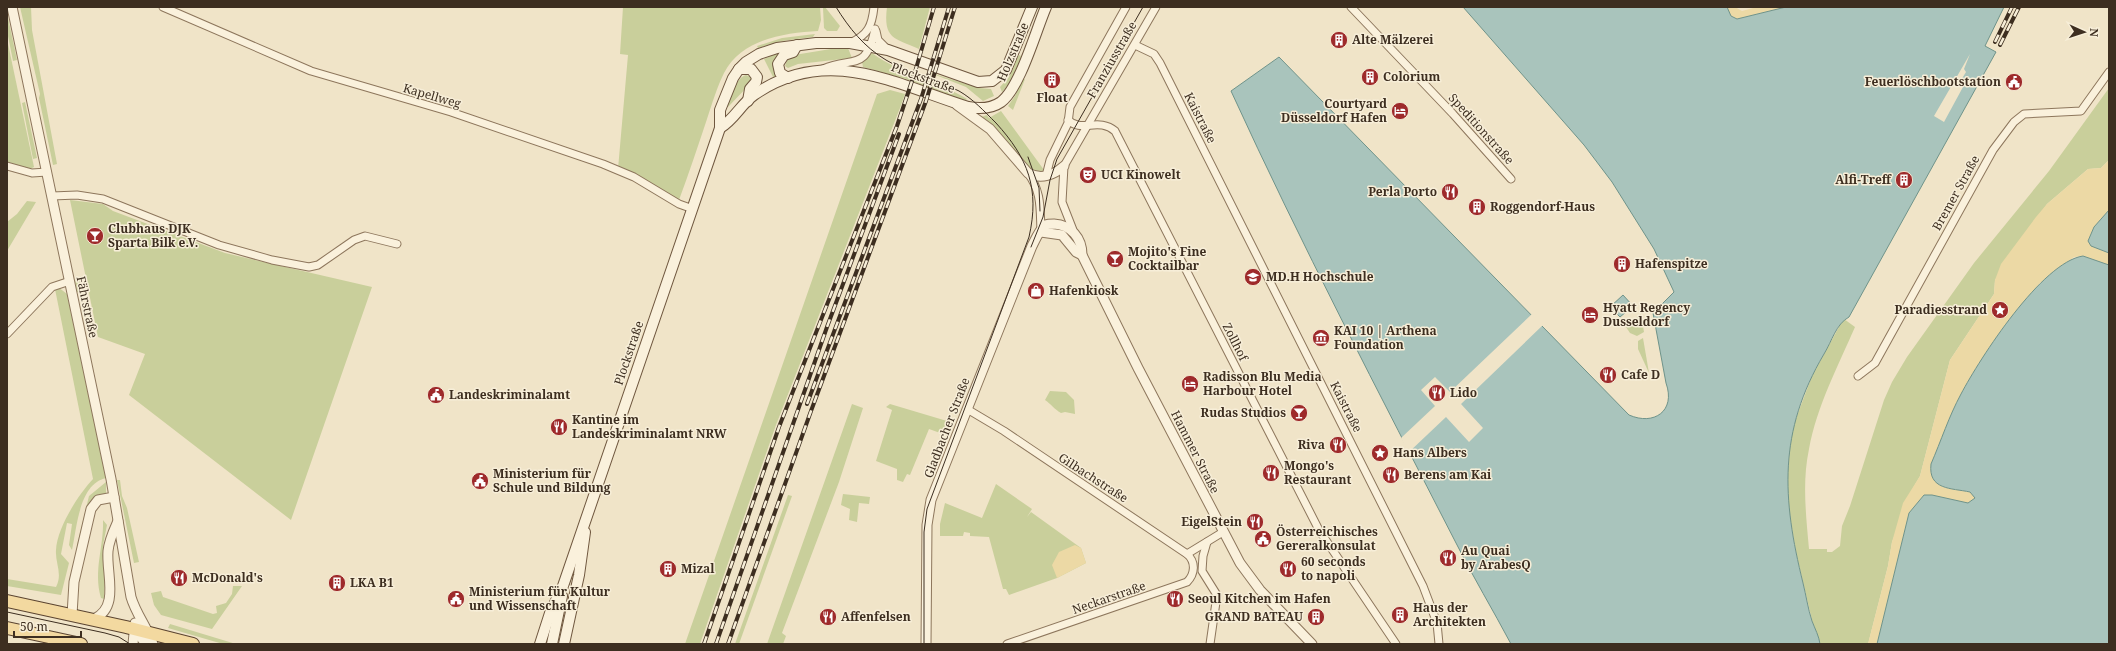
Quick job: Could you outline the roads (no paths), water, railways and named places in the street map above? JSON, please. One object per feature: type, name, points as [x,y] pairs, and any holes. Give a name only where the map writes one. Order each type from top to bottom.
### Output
[{"type":"main road","name":"Holzstraße","points":[[992,81],[1006,70],[1032,7]]},
{"type":"main road","name":"Holzstraße","points":[[954,102],[968,107],[982,108],[994,106],[1009,94],[1016,82],[1046,7]]},
{"type":"main road","name":"Plockstraße","points":[[540,644],[550,613],[563,586],[693,209],[720,128],[720,110],[733,78],[739,70],[746,62],[759,54],[777,48],[797,45],[850,44],[872,46],[888,50],[978,82],[992,81]]},
{"type":"main road","points":[[788,78],[780,73],[778,64],[784,54],[793,52],[797,45]]},
{"type":"main road","name":"Plockstraße","points":[[739,70],[751,69],[758,76],[756,82],[750,89],[748,101]]},
{"type":"main road","name":"Plockstraße","points":[[720,128],[729,123],[748,101],[773,84],[797,74],[821,70],[874,75],[954,102]]},
{"type":"main road","points":[[564,644],[585,542],[585,522]]},
{"type":"main road","name":"Plockstraße","points":[[552,644],[563,586]]},
{"type":"main road","points":[[7,601],[134,629],[148,638],[193,644]]},
{"type":"main road","points":[[7,628],[81,644]]},
{"type":"street","name":"Fährstraße","points":[[12,7],[114,497],[130,597],[148,638],[153,644]]},
{"type":"street","name":"Kapellweg","points":[[163,7],[311,71],[451,112],[603,164],[634,177],[680,204],[693,209]]},
{"type":"street","points":[[874,7],[873,17],[878,40],[888,50]]},
{"type":"street","name":"Franziusstraße","points":[[1046,176],[1050,160],[1068,120],[1070,107],[1126,7]]},
{"type":"street","name":"Franziusstraße","points":[[1073,230],[1062,202],[1064,166],[1156,7]]},
{"type":"street","name":"Speditionstraße","points":[[1351,7],[1453,114],[1511,179]]},
{"type":"street","points":[[850,44],[866,34],[873,17]]},
{"type":"street","points":[[821,70],[835,64],[847,64],[858,60],[865,55],[872,46],[875,29]]},
{"type":"street","name":"Kaistraße","points":[[1135,45],[1154,54],[1160,63],[1423,586],[1438,623],[1439,644]]},
{"type":"street","name":"Bremer Straße","points":[[1858,376],[1875,363],[1985,162],[2014,122],[2024,114],[2081,111],[2109,72]]},
{"type":"street","name":"Plockstraße","points":[[954,102],[994,133],[1026,171]]},
{"type":"street","points":[[1068,120],[1076,125],[1088,124]]},
{"type":"street","name":"Zollhof","points":[[1088,124],[1106,125],[1118,135],[1319,530],[1396,644]]},
{"type":"street","points":[[7,166],[32,173],[47,172]]},
{"type":"street","points":[[1026,171],[1034,176],[1046,176],[1055,174],[1064,166]]},
{"type":"street","points":[[1026,171],[1035,183],[1040,198],[1040,232]]},
{"type":"street","points":[[52,196],[77,195],[103,199],[219,245],[272,260],[309,267],[318,265],[354,240],[365,236],[397,244]]},
{"type":"street","points":[[1040,232],[1044,227],[1051,224],[1066,226],[1073,230]]},
{"type":"street","name":"Hammer Straße","points":[[1073,230],[1082,248],[1082,255],[1138,368],[1223,532],[1254,584],[1312,644]]},
{"type":"street","name":"Hammer Straße","points":[[1040,232],[1062,235],[1076,252],[1082,255]]},
{"type":"street","name":"Gladbacher Straße","points":[[926,644],[927,526],[929,511],[967,409],[1032,246],[1040,232]]},
{"type":"street","points":[[7,334],[52,287],[70,281]]},
{"type":"street","name":"Gilbachstraße","points":[[967,409],[998,427],[1187,554]]},
{"type":"street","points":[[72,615],[74,582],[91,509],[98,500],[114,497]]},
{"type":"street","points":[[94,619],[104,614],[109,598],[108,549],[112,534],[118,521]]},
{"type":"street","points":[[1187,554],[1223,532]]},
{"type":"street","points":[[1207,542],[1203,556],[1202,571],[1217,595],[1210,644]]},
{"type":"street","name":"Neckarstraße","points":[[1007,644],[1187,582],[1190,579],[1193,569],[1191,558],[1187,554]]},
{"type":"street","name":"Fährstraße","points":[[133,644],[136,612]]},
{"type":"water","points":[[1463,7],[1727,7],[1731,16],[1737,19],[1786,7],[2004,7],[1985,46],[1996,52],[1849,317],[1841,324],[1835,333],[1809,383],[1798,411],[1788,466],[1788,494],[1796,552],[1809,612],[1820,644],[1511,644],[1463,556],[1341,318],[1231,91],[1279,57],[1629,415],[1647,419],[1661,414],[1668,401],[1668,393],[1653,313],[1674,292],[1654,249],[1612,182],[1584,145]]},
{"type":"water","points":[[2109,210],[2109,253],[2091,246],[2088,241],[2094,227]]},
{"type":"water","points":[[2083,256],[2109,265],[2109,644],[1877,644],[1909,513],[1924,495],[1932,495],[1968,503],[1975,498],[1970,492],[1942,486],[1933,479],[1931,473],[1931,464],[1961,394],[1997,336],[2031,293],[2049,275],[2067,262]]},
{"type":"water","points":[[1623,295],[1633,306],[1620,317],[1610,307]]},
{"type":"tram line","points":[[836,7],[846,22],[864,43],[878,55],[895,65],[959,91],[978,106],[996,123],[1016,149],[1029,175],[1032,189],[1033,204],[1029,237],[927,509],[924,532],[924,644]]},
{"type":"tram line","points":[[1031,247],[1043,217],[1050,180],[1057,159],[1143,7]]},
{"type":"tram line","points":[[1028,157],[1039,188],[1040,211]]},
{"type":"tram line","points":[[7,612],[105,633],[119,637],[130,644]]},
{"type":"railway","points":[[704,644],[779,427],[897,126],[934,7]]},
{"type":"railway","points":[[807,404],[921,99],[949,7]]},
{"type":"railway","points":[[728,644],[811,411],[926,101],[955,7]]},
{"type":"railway","points":[[1995,42],[2012,7]]},
{"type":"railway","points":[[2000,45],[2019,7]]},
{"type":"railway","points":[[716,644],[827,327],[899,134]]},
{"type":"place","name":"Alte Mälzerei","points":[[1339,40]]},
{"type":"place","name":"Colorium","points":[[1370,77]]},
{"type":"place","name":"Float","points":[[1052,80]]},
{"type":"place","name":"Feuerlöschbootstation","points":[[2014,82]]},
{"type":"place","name":"Courtyard Düsseldorf Hafen","points":[[1400,111]]},
{"type":"place","name":"UCI Kinowelt","points":[[1088,175]]},
{"type":"place","name":"Alfi-Treff","points":[[1904,180]]},
{"type":"place","name":"Perla Porto","points":[[1450,192]]},
{"type":"place","name":"Roggendorf-Haus","points":[[1477,207]]},
{"type":"place","name":"Clubhaus DJK Sparta Bilk e.V.","points":[[95,236]]},
{"type":"place","name":"Mojito's Fine Cocktailbar","points":[[1115,259]]},
{"type":"place","name":"Hafenspitze","points":[[1622,264]]},
{"type":"place","name":"MD.H Hochschule","points":[[1253,277]]},
{"type":"place","name":"Hafenkiosk","points":[[1036,291]]},
{"type":"place","name":"Paradiesstrand","points":[[2000,310]]},
{"type":"place","name":"Hyatt Regency Dusseldorf","points":[[1590,315]]},
{"type":"place","name":"KAI 10 | Arthena Foundation","points":[[1321,338]]},
{"type":"place","name":"Cafe D","points":[[1608,375]]},
{"type":"place","name":"Radisson Blu Media Harbour Hotel","points":[[1190,384]]},
{"type":"place","name":"Lido","points":[[1437,393]]},
{"type":"place","name":"Landeskriminalamt","points":[[436,395]]},
{"type":"place","name":"Rudas Studios","points":[[1299,413]]},
{"type":"place","name":"Kantine im Landeskriminalamt NRW","points":[[559,427]]},
{"type":"place","name":"Riva","points":[[1338,445]]},
{"type":"place","name":"Hans Albers","points":[[1380,453]]},
{"type":"place","name":"Mongo's Restaurant","points":[[1271,473]]},
{"type":"place","name":"Berens am Kai","points":[[1391,475]]},
{"type":"place","name":"Ministerium für Schule und Bildung","points":[[480,481]]},
{"type":"place","name":"EigelStein","points":[[1255,522]]},
{"type":"place","name":"Österreichisches Gereralkonsulat","points":[[1263,539]]},
{"type":"place","name":"Au Quai by ArabesQ","points":[[1448,558]]},
{"type":"place","name":"Mizal","points":[[668,569]]},
{"type":"place","name":"60 seconds to napoli","points":[[1288,569]]},
{"type":"place","name":"McDonald's","points":[[179,578]]},
{"type":"place","name":"LKA B1","points":[[337,583]]},
{"type":"place","name":"Ministerium für Kultur und Wissenschaft","points":[[456,599]]},
{"type":"place","name":"Seoul Kitchen im Hafen","points":[[1175,599]]},
{"type":"place","name":"Haus der Architekten","points":[[1400,615]]},
{"type":"place","name":"Affenfelsen","points":[[828,617]]},
{"type":"place","name":"GRAND BATEAU","points":[[1316,617]]}]
